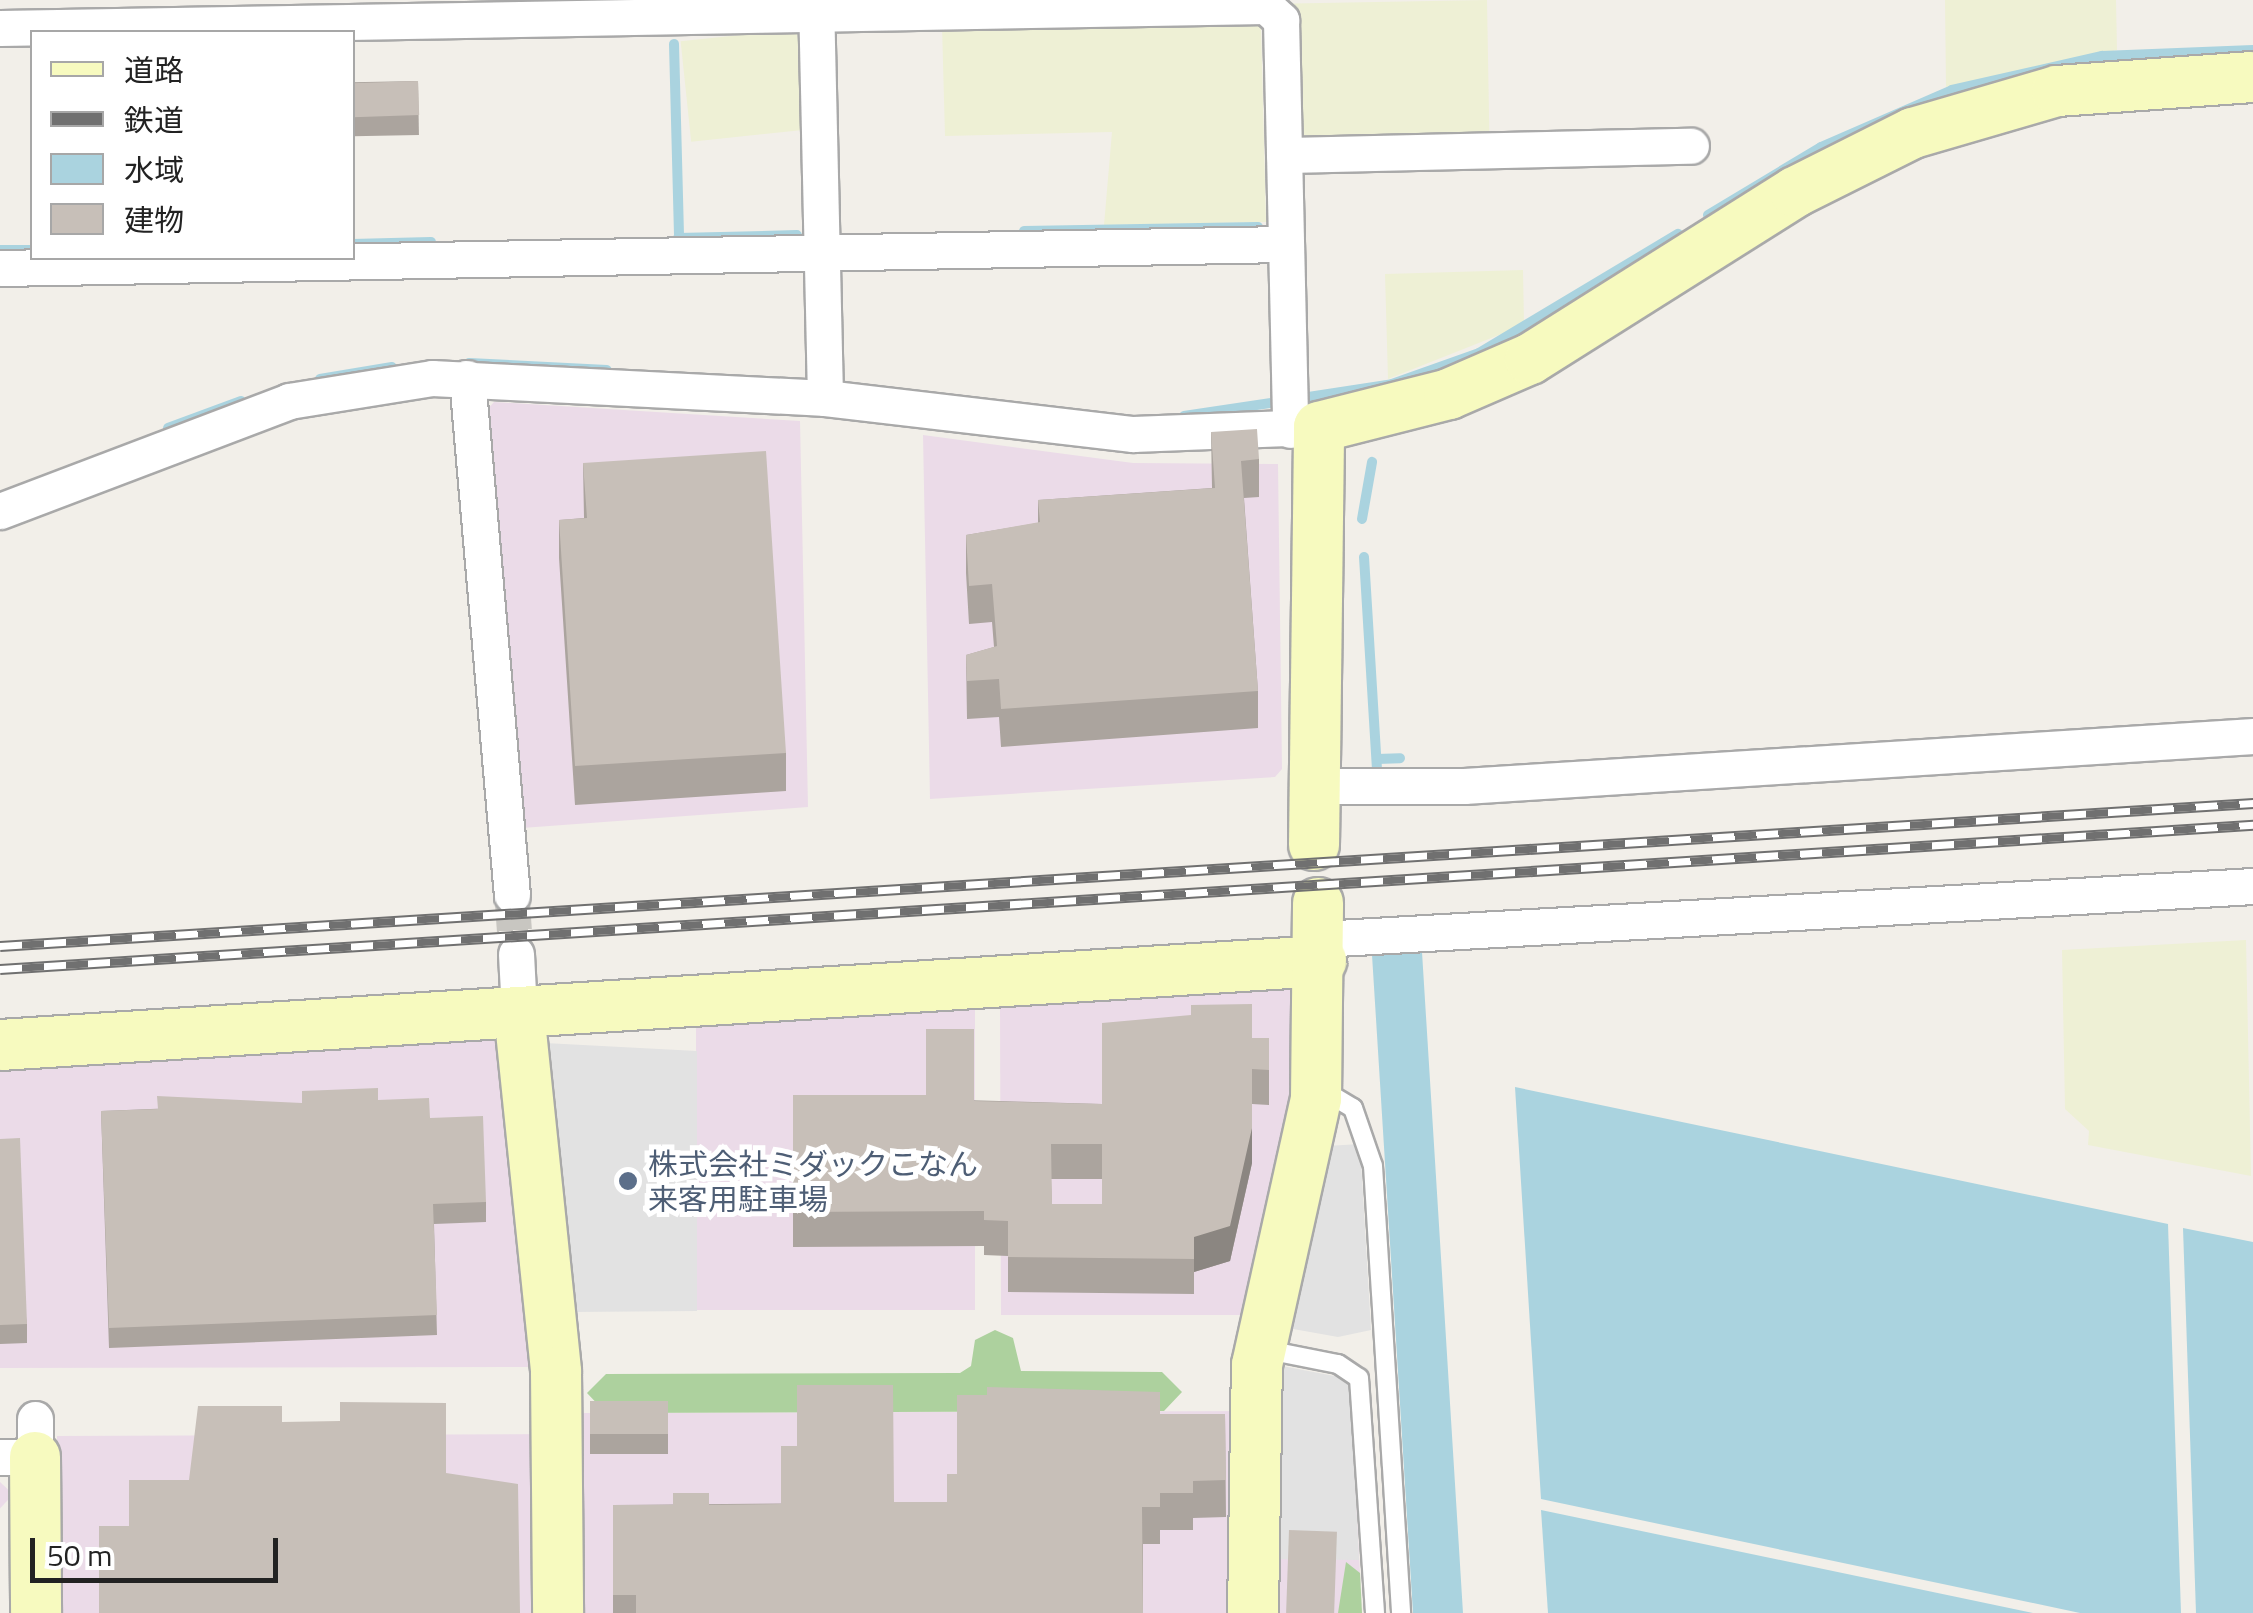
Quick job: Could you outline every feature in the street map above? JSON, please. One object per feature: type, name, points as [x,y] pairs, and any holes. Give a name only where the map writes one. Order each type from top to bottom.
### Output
[{"type":"street","points":[[0,28],[816,7],[1266,6],[1281,20],[1286,244],[1305,428],[1314,845]]},
{"type":"street","points":[[816,7],[825,398]]},
{"type":"street","points":[[0,511],[290,401],[468,378],[825,398],[1134,434],[1305,428],[1434,399],[1530,358],[1795,192],[1914,133],[2073,88],[2253,77]]},
{"type":"street","points":[[1284,155],[1691,146]]},
{"type":"street","points":[[0,268],[1286,244]]},
{"type":"street","points":[[468,378],[512,896]]},
{"type":"street","points":[[1311,786],[1464,786],[2253,736]]},
{"type":"street","points":[[0,1046],[519,1012],[1319,934],[2253,886]]},
{"type":"street","points":[[1253,1613],[1259,1349],[1317,1088],[1319,934]]},
{"type":"street","points":[[516,954],[556,1372],[558,1613]]},
{"type":"street","points":[[23,1445],[36,1613]]},
{"type":"lane","points":[[1317,1088],[1346,1098],[1373,1166],[1401,1613]]},
{"type":"lane","points":[[1259,1349],[1338,1364],[1359,1378],[1374,1613]]},
{"type":"shaded area","points":[[494,402],[800,421],[808,807],[522,828],[485,412]]},
{"type":"shaded area","points":[[923,435],[1133,463],[1278,464],[1282,769],[1275,777],[930,799]]},
{"type":"shaded area","points":[[1285,985],[1295,994],[1298,1062],[1242,1315],[1001,1315],[1000,1004]]},
{"type":"shaded area","points":[[696,1005],[975,1005],[975,1310],[696,1310]]},
{"type":"shaded area","points":[[489,1036],[500,1046],[533,1367],[0,1368],[0,1068]]},
{"type":"shaded area","name":"株式会社ミダックこなん 来客用駐車場","points":[[545,1043],[697,1051],[697,1311],[573,1312]]},
{"type":"shaded area","points":[[1360,1144],[1371,1330],[1338,1337],[1282,1327],[1327,1146]]},
{"type":"shaded area","points":[[1277,1365],[1350,1379],[1359,1560],[1274,1559]]},
{"type":"shaded area","points":[[1350,1379],[1362,1613],[58,1613],[57,1436],[579,1434],[580,1413],[1276,1411]]},
{"type":"shaded area","points":[[0,1482],[13,1494],[0,1508]]},
{"type":"green space","points":[[1487,0],[1489,135],[1295,138],[1293,3]]},
{"type":"green space","points":[[1945,0],[2116,0],[2117,50],[1946,87]]},
{"type":"green space","points":[[1254,21],[1261,28],[1266,222],[1104,225],[1112,132],[945,136],[942,26]]},
{"type":"green space","points":[[797,29],[808,129],[691,142],[681,41]]},
{"type":"green space","points":[[1523,270],[1524,325],[1388,379],[1385,274]]},
{"type":"green space","points":[[2246,940],[2251,1176],[2088,1145],[2089,1131],[2065,1109],[2062,950]]},
{"type":"green space","points":[[995,1330],[1013,1338],[1021,1371],[1162,1372],[1182,1392],[1164,1411],[606,1413],[587,1393],[606,1374],[960,1373],[971,1366],[975,1340]]},
{"type":"green space","points":[[1346,1562],[1360,1573],[1362,1613],[1338,1613]]},
{"type":"water","points":[[1422,952],[1463,1613],[1413,1613],[1372,955]]},
{"type":"water","points":[[1515,1087],[2168,1224],[2181,1613],[2080,1613],[1541,1499]]},
{"type":"water","points":[[2183,1228],[2253,1242],[2253,1613],[2196,1613]]},
{"type":"water","points":[[1541,1510],[2033,1613],[1548,1613]]},
{"type":"building","points":[[418,81],[419,115],[355,117],[355,83]]},
{"type":"building","points":[[1257,429],[1259,459],[1241,461],[1258,691],[1001,709],[999,679],[967,681],[966,655],[997,646],[992,584],[969,586],[966,535],[1040,522],[1038,500],[1215,488],[1211,432]]},
{"type":"building","points":[[766,451],[786,753],[575,766],[559,520],[587,518],[583,463]]},
{"type":"building","points":[[1252,1004],[1252,1038],[1269,1038],[1269,1070],[1252,1069],[1252,1128],[1230,1226],[1194,1237],[1194,1259],[1008,1257],[1008,1221],[984,1220],[984,1211],[793,1212],[793,1095],[926,1095],[926,1029],[974,1029],[974,1101],[1102,1104],[1102,1023],[1191,1015],[1191,1005]],"holes":[[[1051,1144],[1102,1144],[1102,1204],[1052,1204]]]},
{"type":"building","points":[[378,1088],[378,1100],[429,1098],[430,1118],[483,1116],[486,1202],[433,1204],[437,1315],[109,1328],[101,1111],[158,1109],[157,1096],[302,1103],[302,1091]]},
{"type":"building","points":[[20,1138],[27,1324],[0,1325],[0,1139]]},
{"type":"building","points":[[797,1385],[893,1385],[894,1502],[947,1502],[947,1474],[957,1474],[957,1395],[987,1395],[987,1387],[1160,1392],[1160,1414],[1225,1414],[1226,1480],[1193,1481],[1193,1493],[1160,1493],[1160,1507],[1142,1507],[1143,1613],[636,1613],[636,1595],[613,1595],[613,1505],[673,1505],[673,1493],[709,1493],[709,1505],[781,1504],[781,1446],[797,1446]]},
{"type":"building","points":[[590,1401],[668,1401],[668,1434],[590,1434]]},
{"type":"building","points":[[340,1402],[446,1403],[446,1473],[518,1484],[520,1613],[99,1613],[99,1526],[129,1526],[129,1480],[189,1480],[198,1406],[282,1406],[282,1422],[340,1421]]},
{"type":"building","points":[[1289,1530],[1337,1532],[1334,1613],[1286,1613]]},
{"type":"waterway","points":[[674,44],[679,238]]},
{"type":"waterway","points":[[1708,215],[1821,147],[1952,90],[2102,56],[2253,50]]},
{"type":"waterway","points":[[1024,231],[1258,227]]},
{"type":"waterway","points":[[1302,398],[1392,384],[1479,353],[1678,234]]},
{"type":"waterway","points":[[678,238],[797,235]]},
{"type":"waterway","points":[[355,244],[431,242]]},
{"type":"waterway","points":[[0,250],[30,250]]},
{"type":"waterway","points":[[469,363],[607,370]]},
{"type":"waterway","points":[[320,379],[392,367]]},
{"type":"waterway","points":[[168,428],[241,401]]},
{"type":"waterway","points":[[1184,416],[1277,402]]},
{"type":"waterway","points":[[1362,519],[1372,462]]},
{"type":"waterway","points":[[1364,557],[1377,770]]},
{"type":"waterway","points":[[1377,759],[1400,758]]},
{"type":"tunnel","points":[[512,895],[516,954]]},
{"type":"railway","points":[[0,946],[2253,803]]},
{"type":"railway","points":[[0,969],[2253,825]]},
{"type":"place","name":"株式会社ミダックこなん 来客用駐車場","points":[[628,1181]]}]
